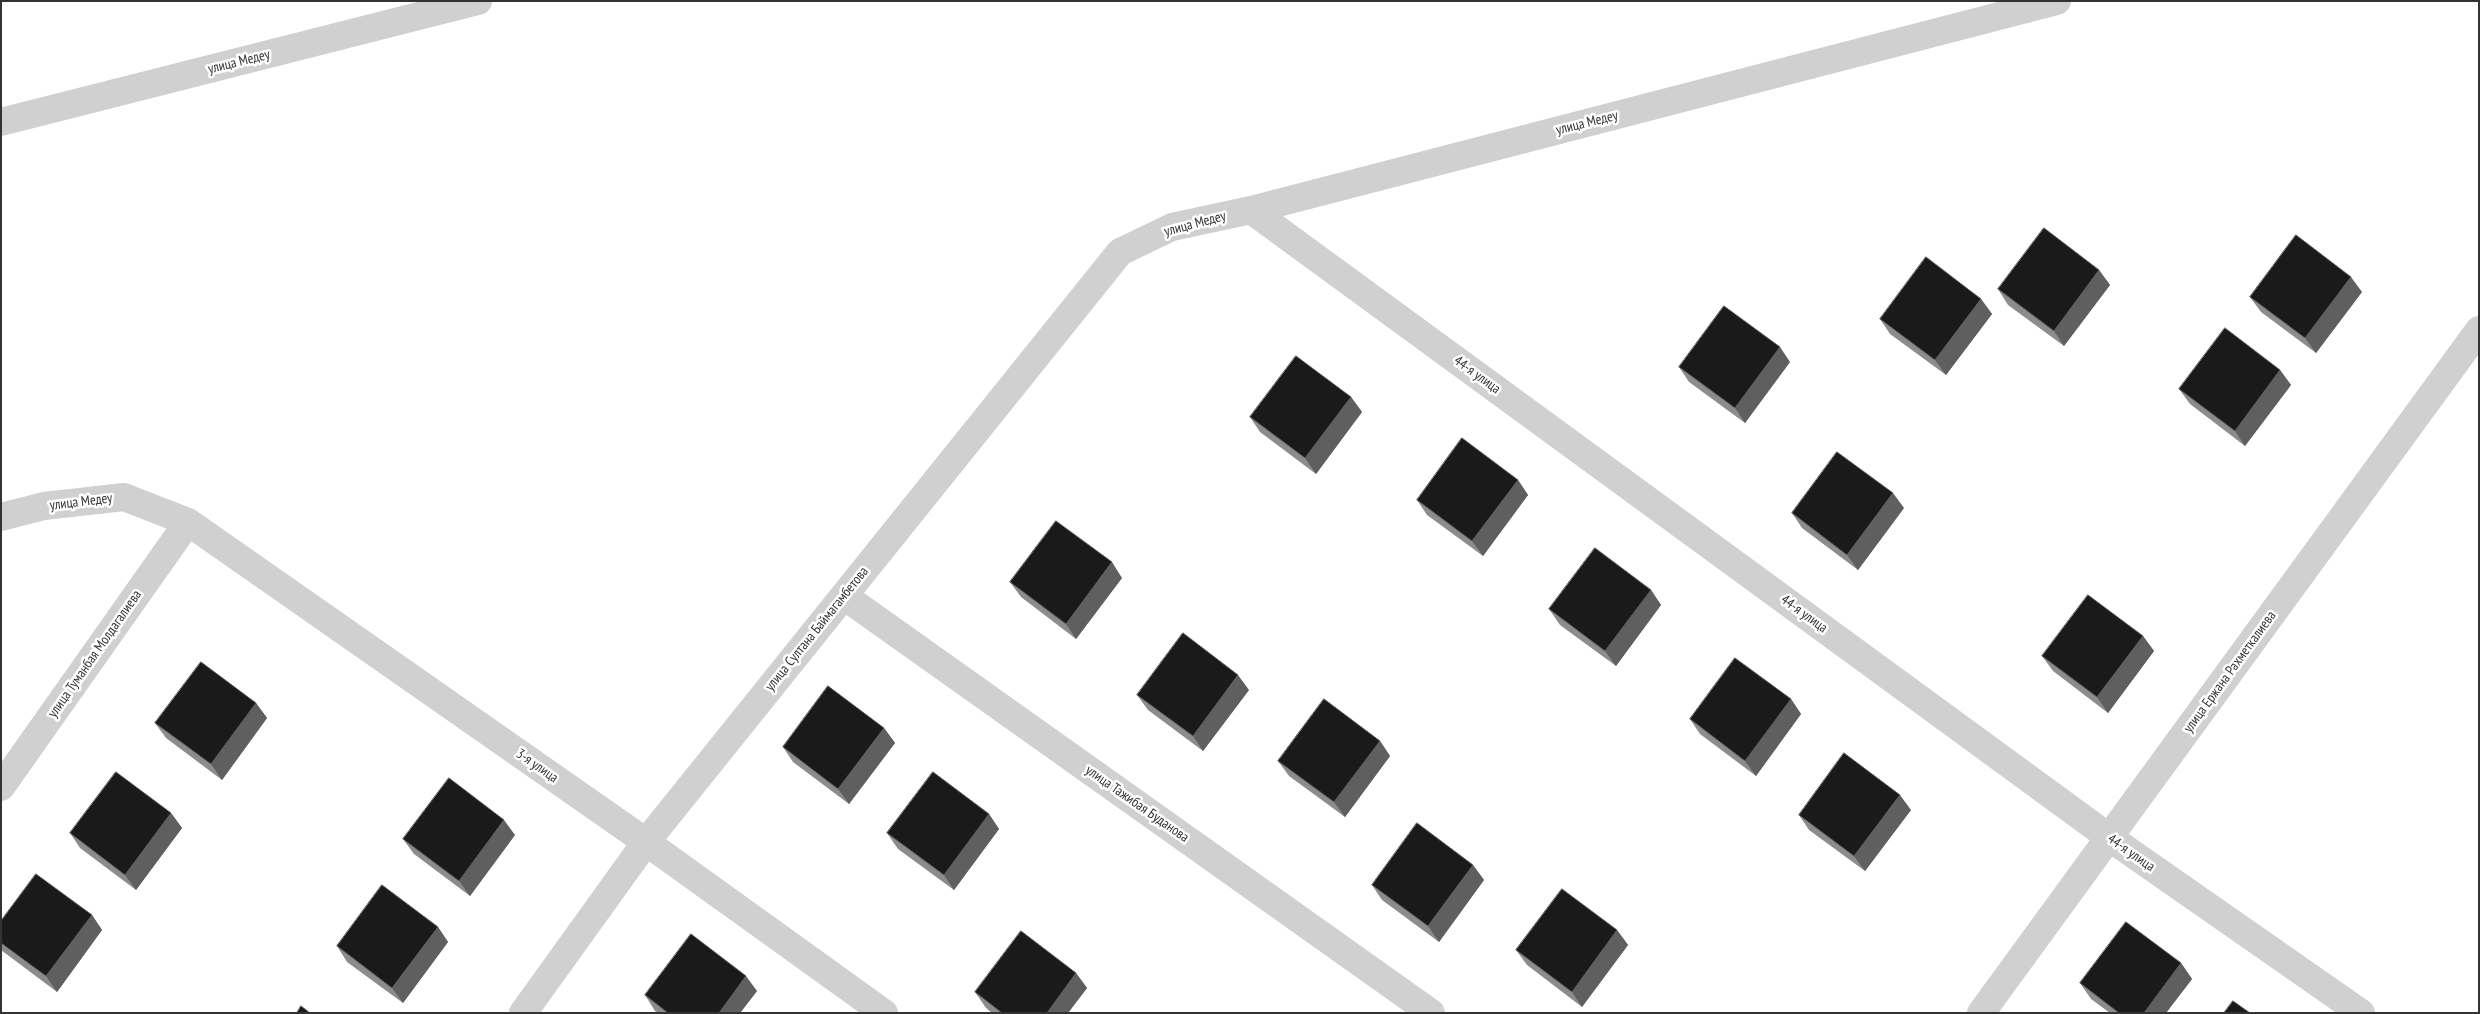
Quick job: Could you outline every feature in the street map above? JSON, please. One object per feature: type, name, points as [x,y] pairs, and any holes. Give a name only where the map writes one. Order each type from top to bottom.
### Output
[{"type":"street","name":"улица Медеу","points":[[1,122],[478,1]]},
{"type":"street","name":"улица Медеу","points":[[1120,252],[1172,227],[1251,210],[2057,1]]},
{"type":"street","name":"44-я улица","points":[[1251,210],[2110,838],[2361,1013]]},
{"type":"street","name":"улица Султана Баймагамбетова","points":[[522,1013],[646,842],[1120,252]]},
{"type":"street","name":"улица Ержана Рахметкалиева","points":[[1981,1013],[2479,330]]},
{"type":"street","name":"улица Медеу","points":[[1,517],[44,506],[124,497],[188,522]]},
{"type":"street","name":"улица Туманбая Молдагалиева","points":[[1,787],[188,522]]},
{"type":"street","name":"3-я улица","points":[[188,522],[646,842],[884,1013]]},
{"type":"street","name":"улица Тажибая Буданова","points":[[844,596],[1431,1013]]},
{"type":"building","points":[[2044,228],[2099,270],[2054,331],[1998,289]]},
{"type":"building","points":[[2296,235],[2351,277],[2305,338],[2250,297]]},
{"type":"building","points":[[1926,257],[1981,299],[1935,360],[1880,319]]},
{"type":"building","points":[[1724,306],[1780,347],[1735,408],[1679,367]]},
{"type":"building","points":[[2225,328],[2280,370],[2235,431],[2179,389]]},
{"type":"building","points":[[1296,356],[1351,397],[1305,458],[1250,417]]},
{"type":"building","points":[[1462,438],[1518,480],[1472,541],[1417,500]]},
{"type":"building","points":[[1837,452],[1893,493],[1847,555],[1792,513]]},
{"type":"building","points":[[1056,521],[1112,562],[1066,624],[1010,582]]},
{"type":"building","points":[[1595,548],[1651,590],[1605,651],[1549,609]]},
{"type":"building","points":[[2088,595],[2143,636],[2097,697],[2042,656]]},
{"type":"building","points":[[1183,633],[1238,675],[1193,736],[1137,695]]},
{"type":"building","points":[[1735,658],[1791,699],[1745,761],[1690,719]]},
{"type":"building","points":[[201,662],[256,703],[211,764],[155,723]]},
{"type":"building","points":[[828,686],[884,728],[838,789],[783,747]]},
{"type":"building","points":[[1324,699],[1380,741],[1334,802],[1278,761]]},
{"type":"building","points":[[1844,753],[1900,795],[1854,856],[1799,815]]},
{"type":"building","points":[[116,772],[171,813],[125,875],[70,833]]},
{"type":"building","points":[[933,772],[989,814],[944,875],[887,833]]},
{"type":"building","points":[[449,778],[504,820],[459,881],[403,839]]},
{"type":"building","points":[[1417,823],[1473,865],[1428,926],[1372,885]]},
{"type":"building","points":[[36,874],[92,915],[46,976],[1,943],[1,921]]},
{"type":"building","points":[[382,885],[438,927],[392,988],[337,946]]},
{"type":"building","points":[[1562,889],[1617,930],[1572,992],[1516,950]]},
{"type":"building","points":[[2126,922],[2181,963],[2144,1013],[2119,1013],[2080,983]]},
{"type":"building","points":[[1021,931],[1076,973],[1047,1013],[1002,1013],[975,992]]},
{"type":"building","points":[[691,934],[746,976],[719,1013],[668,1013],[645,995]]},
{"type":"building","points":[[2233,1001],[2250,1013],[2224,1013]]},
{"type":"building","points":[[301,1006],[310,1013],[297,1013]]}]
